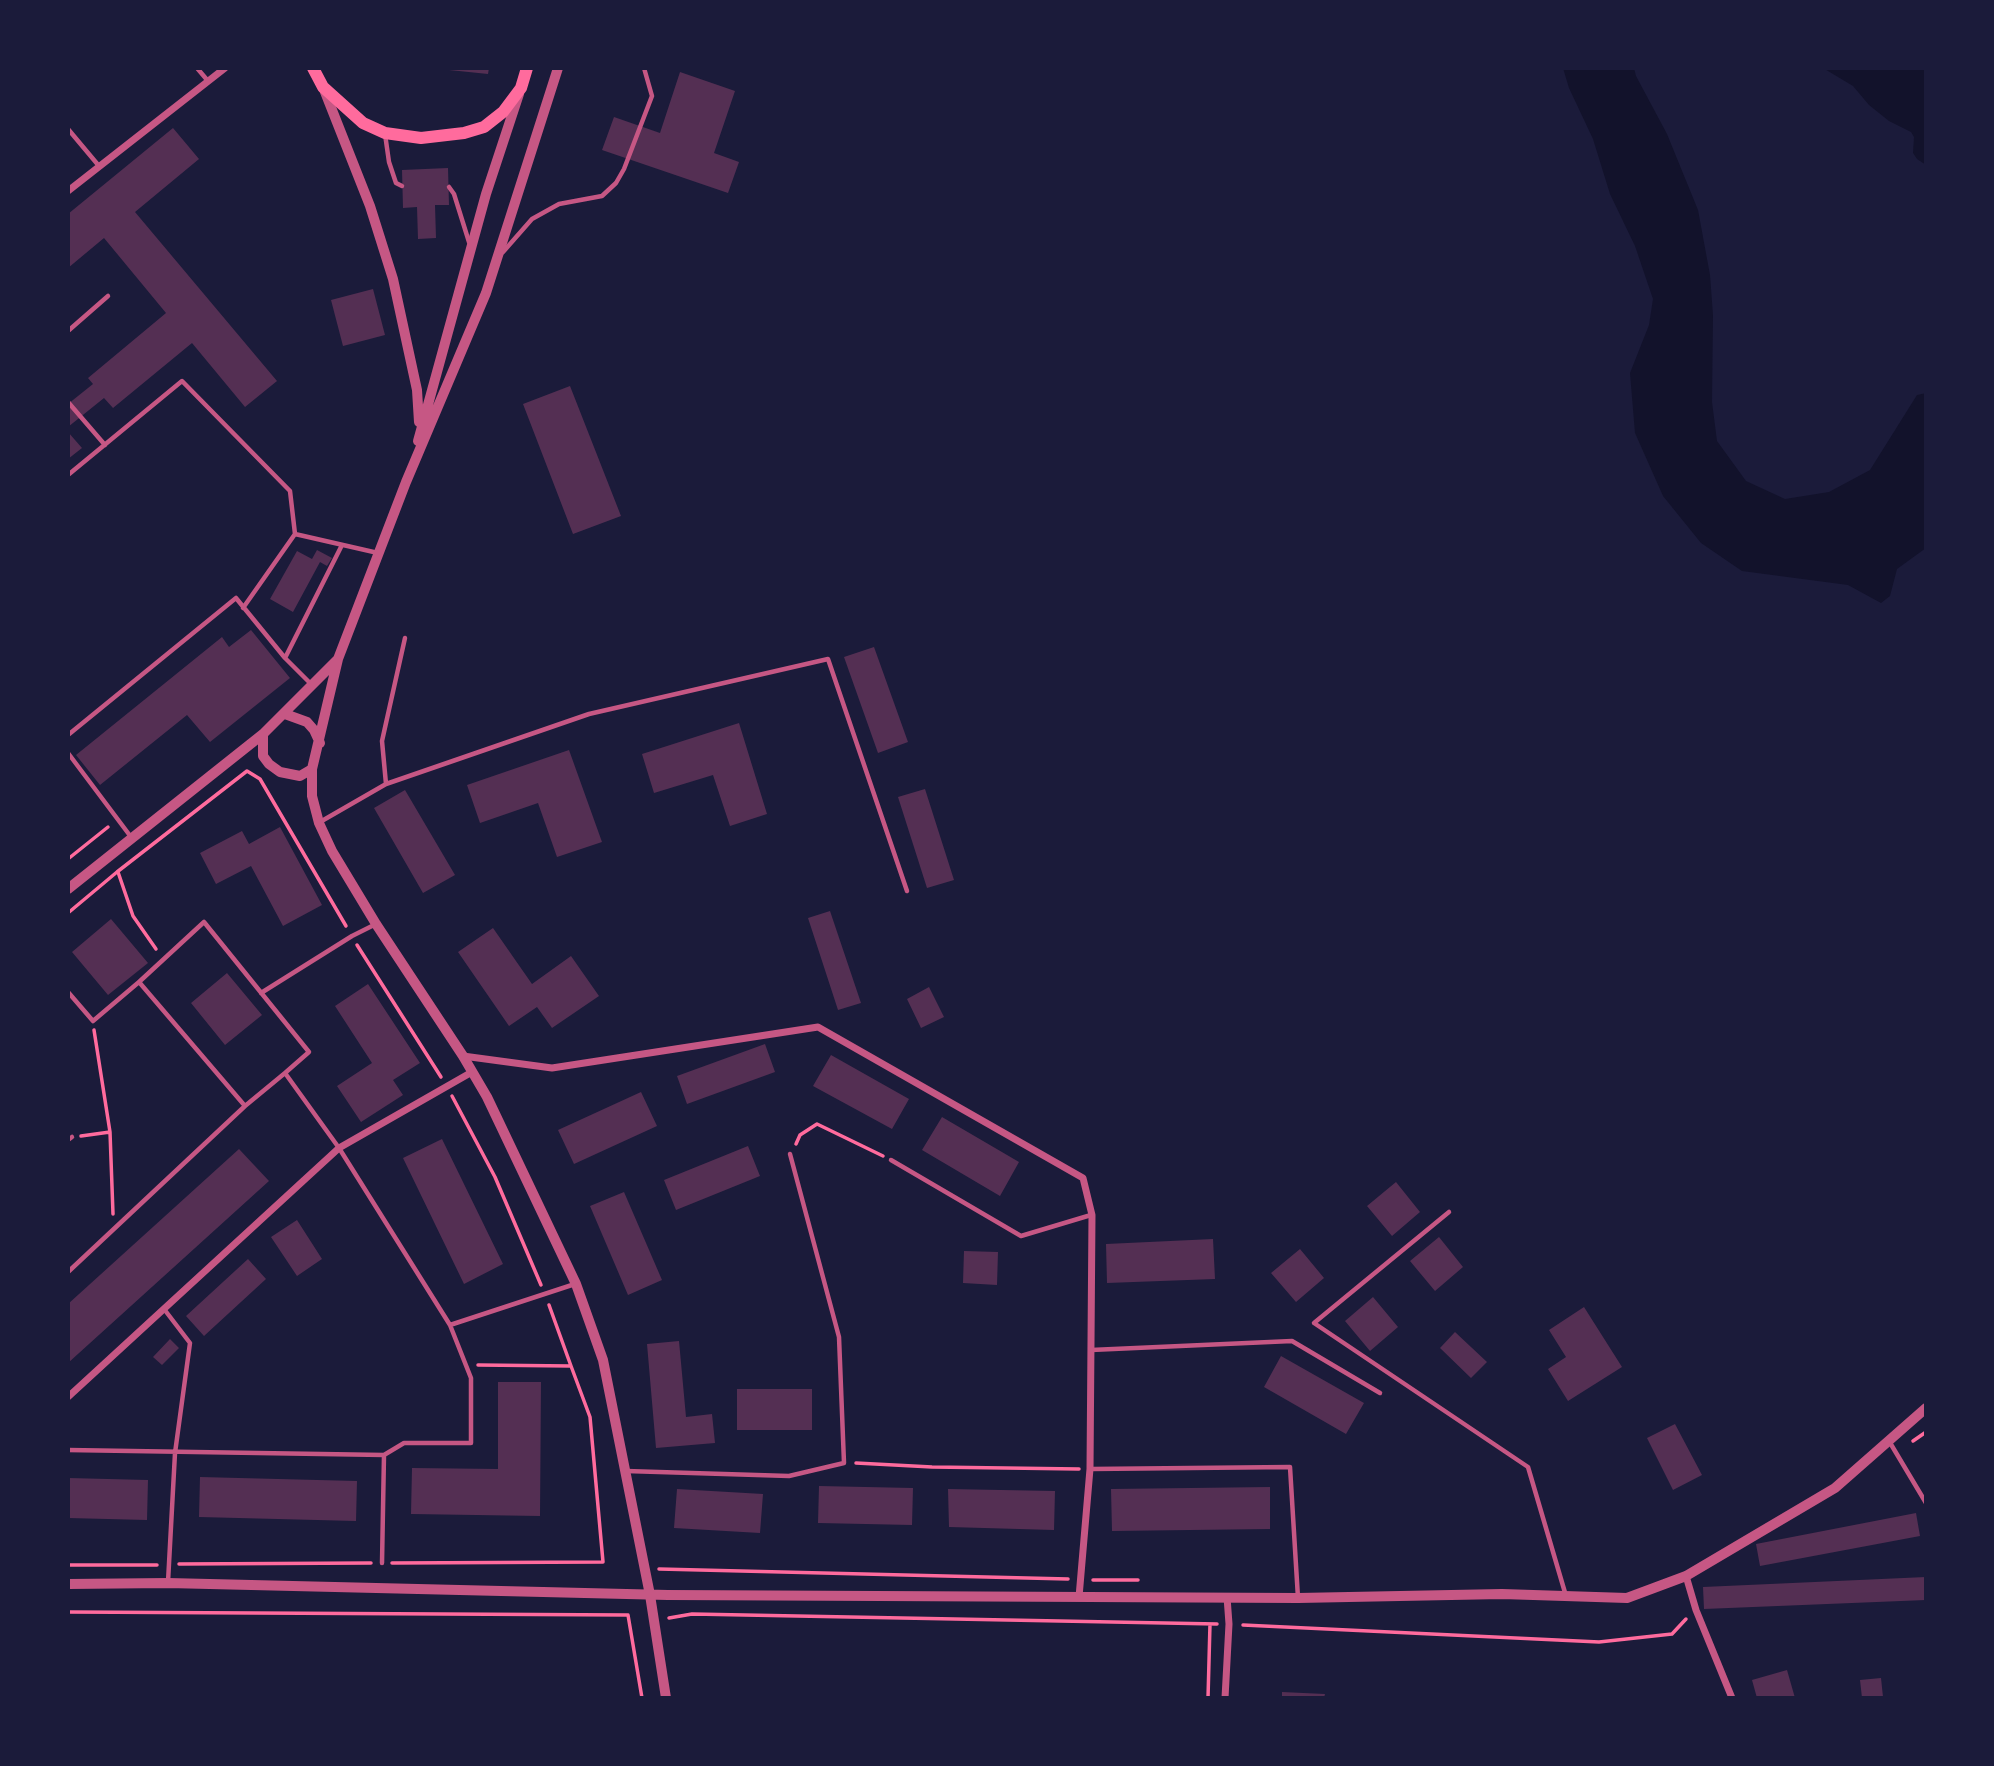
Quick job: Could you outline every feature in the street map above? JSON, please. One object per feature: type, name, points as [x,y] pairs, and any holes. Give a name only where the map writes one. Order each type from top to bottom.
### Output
[{"type":"main road","points":[[313,68],[323,87],[363,123],[385,133],[421,138],[464,134],[484,127],[503,112],[521,88],[527,68]]},
{"type":"street","points":[[68,191],[225,68]]},
{"type":"street","points":[[558,68],[486,293],[406,482],[338,659],[312,769],[312,796],[319,823],[332,851],[487,1097],[576,1284],[603,1360],[650,1595],[666,1698]]},
{"type":"street","points":[[323,87],[370,206],[393,279],[417,390],[419,419],[415,452]]},
{"type":"street","points":[[406,482],[471,248],[521,88]]},
{"type":"street","points":[[68,889],[263,734],[338,659]]},
{"type":"street","points":[[285,714],[307,722],[320,743]]},
{"type":"street","points":[[263,734],[263,755],[269,764],[280,772],[300,776],[312,769]]},
{"type":"street","points":[[463,1056],[552,1068],[818,1027],[1083,1178],[1092,1215],[1090,1469],[1079,1597]]},
{"type":"street","points":[[68,1397],[339,1149],[472,1072]]},
{"type":"street","points":[[68,1584],[168,1583],[650,1595],[1298,1598],[1502,1594],[1627,1598],[1686,1576],[1835,1488],[1926,1408]]},
{"type":"street","points":[[1686,1576],[1696,1610],[1732,1698]]},
{"type":"street","points":[[1225,1698],[1229,1624],[1227,1597]]},
{"type":"lane","points":[[197,68],[208,81]]},
{"type":"lane","points":[[500,255],[532,219],[559,204],[602,196],[616,183],[652,96],[644,68]]},
{"type":"lane","points":[[68,129],[99,166]]},
{"type":"lane","points":[[385,133],[389,162],[396,183],[402,186]]},
{"type":"lane","points":[[449,187],[454,194],[471,248]]},
{"type":"lane","points":[[68,331],[108,296]]},
{"type":"lane","points":[[68,475],[182,381],[290,491],[295,534],[243,608]]},
{"type":"lane","points":[[68,402],[105,445]]},
{"type":"lane","points":[[295,534],[379,553]]},
{"type":"lane","points":[[285,658],[342,545]]},
{"type":"lane","points":[[68,735],[236,598],[285,658],[313,686]]},
{"type":"lane","points":[[386,784],[382,741],[405,638]]},
{"type":"lane","points":[[319,823],[386,784],[589,714],[828,659],[907,891]]},
{"type":"lane","points":[[68,753],[132,838]]},
{"type":"lane","points":[[68,992],[93,1021],[204,922],[309,1052],[245,1106],[68,1272]]},
{"type":"lane","points":[[261,993],[376,924]]},
{"type":"lane","points":[[139,982],[245,1106]]},
{"type":"lane","points":[[68,1450],[384,1455],[404,1443],[471,1443],[471,1378],[450,1325],[339,1149],[285,1073]]},
{"type":"lane","points":[[625,1471],[789,1476],[844,1463],[839,1337],[790,1154]]},
{"type":"lane","points":[[891,1160],[1021,1236],[1092,1215]]},
{"type":"lane","points":[[1449,1212],[1314,1323],[1528,1467],[1566,1597]]},
{"type":"lane","points":[[450,1325],[576,1284]]},
{"type":"lane","points":[[164,1309],[190,1343],[176,1453],[168,1583]]},
{"type":"lane","points":[[1091,1350],[1292,1341],[1380,1393]]},
{"type":"lane","points":[[1889,1440],[1926,1503]]},
{"type":"lane","points":[[382,1563],[384,1455]]},
{"type":"lane","points":[[1090,1469],[1290,1467],[1298,1598]]},
{"type":"path","points":[[68,913],[247,771],[260,779],[352,936],[448,1086],[495,1177],[545,1294],[590,1417],[603,1562],[68,1565]]},
{"type":"path","points":[[68,859],[118,819]]},
{"type":"path","points":[[132,838],[117,872],[133,916],[163,960]]},
{"type":"path","points":[[93,1021],[110,1132],[114,1229]]},
{"type":"path","points":[[790,1154],[800,1135],[817,1124],[891,1160]]},
{"type":"path","points":[[70,1139],[110,1132]]},
{"type":"path","points":[[466,1365],[571,1366]]},
{"type":"path","points":[[844,1463],[1090,1469]]},
{"type":"path","points":[[656,1569],[1148,1580]]},
{"type":"path","points":[[667,1618],[692,1614],[1229,1624],[1599,1642],[1672,1634],[1696,1610]]},
{"type":"path","points":[[68,1612],[628,1615],[642,1698]]},
{"type":"path","points":[[1208,1698],[1210,1624]]},
{"type":"shaded area","points":[[1563,68],[1634,68],[1667,134],[1698,210],[1710,275],[1713,315],[1712,402],[1717,441],[1746,481],[1785,499],[1829,492],[1870,470],[1917,395],[1926,393],[1926,548],[1897,569],[1890,596],[1881,603],[1848,585],[1742,571],[1701,543],[1663,496],[1635,433],[1630,373],[1649,325],[1653,299],[1635,246],[1610,194],[1593,139],[1569,88]]},
{"type":"shaded area","points":[[1823,68],[1926,68],[1926,165],[1913,153],[1914,137],[1911,132],[1889,121],[1869,105],[1853,86]]},
{"type":"building","points":[[449,68],[489,68],[488,74]]},
{"type":"building","points":[[680,72],[735,91],[714,153],[739,162],[728,193],[602,150],[614,117],[660,133]]},
{"type":"building","points":[[173,128],[199,159],[135,212],[277,381],[245,407],[192,343],[113,408],[104,398],[68,427],[68,404],[93,384],[88,378],[166,313],[104,238],[68,268],[68,214]]},
{"type":"building","points":[[448,168],[449,205],[435,205],[436,238],[418,239],[417,207],[403,208],[402,170]]},
{"type":"building","points":[[373,289],[385,335],[343,346],[331,300]]},
{"type":"building","points":[[570,386],[621,516],[573,534],[523,404]]},
{"type":"building","points":[[68,432],[82,448],[68,459]]},
{"type":"building","points":[[317,550],[332,558],[327,566],[320,562],[293,612],[270,599],[297,551],[312,559]]},
{"type":"building","points":[[251,630],[290,678],[210,742],[187,715],[100,785],[76,755],[222,637],[229,647]]},
{"type":"building","points":[[874,647],[908,742],[878,753],[844,657]]},
{"type":"building","points":[[739,723],[767,814],[730,826],[713,775],[654,793],[642,754]]},
{"type":"building","points":[[569,750],[602,842],[557,857],[538,803],[480,823],[467,785]]},
{"type":"building","points":[[925,789],[954,880],[927,888],[898,797]]},
{"type":"building","points":[[405,790],[455,875],[423,893],[374,808]]},
{"type":"building","points":[[280,827],[322,905],[283,926],[251,866],[216,884],[200,853],[242,831],[249,844]]},
{"type":"building","points":[[830,911],[861,1003],[838,1010],[808,918]]},
{"type":"building","points":[[111,919],[148,963],[108,995],[72,952]]},
{"type":"building","points":[[493,928],[532,984],[571,956],[599,996],[552,1028],[537,1007],[509,1026],[458,952]]},
{"type":"building","points":[[227,973],[262,1015],[225,1045],[191,1003]]},
{"type":"building","points":[[368,984],[420,1063],[393,1080],[403,1095],[361,1122],[337,1086],[372,1063],[335,1006]]},
{"type":"building","points":[[929,987],[944,1017],[921,1028],[907,999]]},
{"type":"building","points":[[765,1044],[775,1072],[687,1104],[677,1076]]},
{"type":"building","points":[[831,1055],[909,1099],[892,1129],[813,1086]]},
{"type":"building","points":[[641,1092],[657,1126],[574,1164],[558,1130]]},
{"type":"building","points":[[942,1117],[1019,1162],[1000,1196],[922,1150]]},
{"type":"building","points":[[442,1139],[503,1264],[464,1284],[403,1158]]},
{"type":"building","points":[[748,1146],[760,1176],[676,1210],[664,1180]]},
{"type":"building","points":[[239,1149],[269,1181],[68,1363],[68,1304]]},
{"type":"building","points":[[1396,1182],[1420,1212],[1392,1236],[1367,1206]]},
{"type":"building","points":[[624,1192],[662,1280],[628,1295],[590,1206]]},
{"type":"building","points":[[297,1220],[322,1259],[297,1276],[271,1237]]},
{"type":"building","points":[[1439,1237],[1463,1267],[1435,1291],[1410,1261]]},
{"type":"building","points":[[1213,1239],[1215,1279],[1107,1283],[1106,1244]]},
{"type":"building","points":[[1300,1249],[1324,1278],[1296,1302],[1271,1273]]},
{"type":"building","points":[[964,1251],[998,1252],[997,1285],[963,1283]]},
{"type":"building","points":[[248,1259],[266,1279],[204,1336],[186,1316]]},
{"type":"building","points":[[1373,1297],[1398,1327],[1370,1351],[1345,1321]]},
{"type":"building","points":[[1584,1307],[1622,1367],[1568,1401],[1548,1369],[1566,1357],[1549,1330]]},
{"type":"building","points":[[1455,1332],[1487,1362],[1471,1378],[1440,1348]]},
{"type":"building","points":[[170,1339],[179,1348],[162,1365],[153,1357]]},
{"type":"building","points":[[679,1341],[686,1417],[712,1414],[715,1443],[656,1448],[647,1344]]},
{"type":"building","points":[[1281,1356],[1364,1403],[1346,1434],[1264,1387]]},
{"type":"building","points":[[498,1382],[541,1382],[540,1516],[411,1514],[412,1468],[498,1469]]},
{"type":"building","points":[[737,1389],[812,1389],[812,1430],[737,1430]]},
{"type":"building","points":[[1675,1424],[1702,1475],[1673,1490],[1647,1438]]},
{"type":"building","points":[[200,1477],[357,1481],[356,1521],[199,1517]]},
{"type":"building","points":[[68,1478],[148,1480],[147,1520],[68,1518]]},
{"type":"building","points":[[819,1486],[913,1488],[912,1525],[818,1523]]},
{"type":"building","points":[[1270,1487],[1270,1529],[1112,1531],[1111,1489]]},
{"type":"building","points":[[677,1489],[763,1494],[760,1533],[674,1528]]},
{"type":"building","points":[[948,1489],[1055,1491],[1054,1530],[949,1527]]},
{"type":"building","points":[[1916,1513],[1920,1536],[1760,1566],[1756,1544]]},
{"type":"building","points":[[1926,1577],[1926,1600],[1704,1609],[1703,1587]]},
{"type":"building","points":[[1787,1670],[1795,1698],[1757,1698],[1752,1680]]},
{"type":"building","points":[[1881,1678],[1883,1697],[1862,1698],[1860,1680]]},
{"type":"building","points":[[1282,1692],[1325,1694],[1324,1698],[1282,1698]]}]
